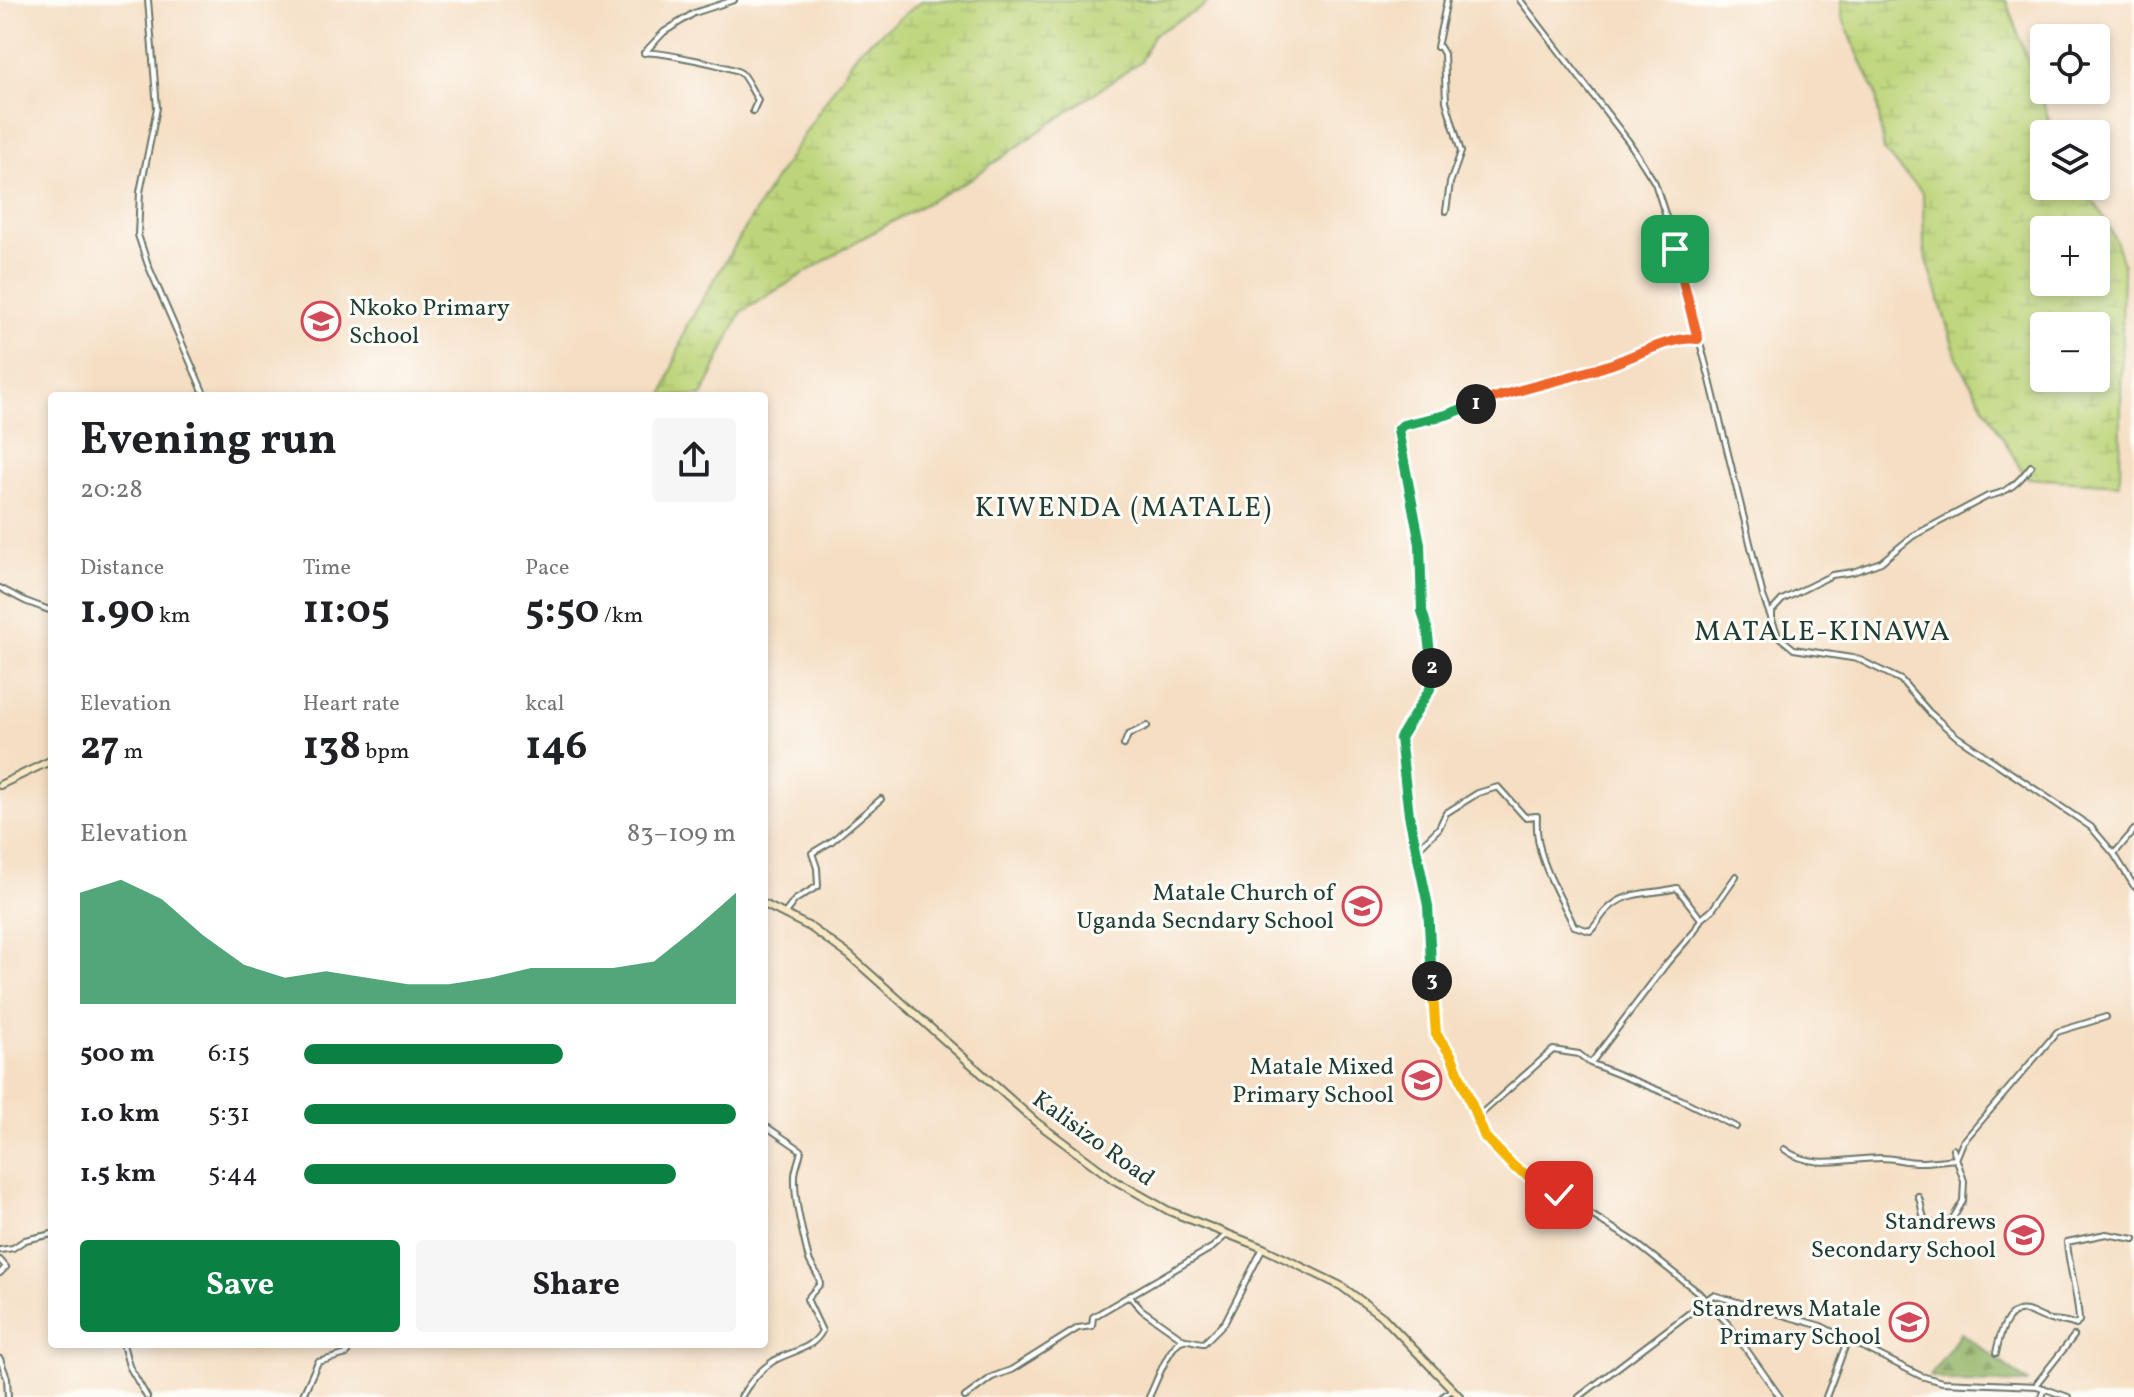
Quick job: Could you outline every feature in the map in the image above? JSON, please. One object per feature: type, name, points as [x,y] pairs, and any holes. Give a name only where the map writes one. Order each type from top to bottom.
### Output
[{"type":"street","points":[[148,0],[157,108],[140,192],[138,235],[203,392]]},
{"type":"street","points":[[734,0],[694,13],[664,32],[644,53],[651,51],[702,64],[718,63],[740,72],[758,100],[753,111]]},
{"type":"street","points":[[1446,211],[1450,183],[1461,152],[1446,101],[1444,54],[1438,47],[1447,0]]},
{"type":"street","points":[[1520,0],[1629,142],[1655,183],[1669,226],[1771,623],[1784,643],[1794,649],[1858,659],[1901,680],[1943,726],[2091,827],[2114,854],[2134,886]]},
{"type":"street","points":[[1698,339],[1683,339],[1609,365],[1509,392],[1446,415],[1399,427],[1420,544],[1422,611],[1432,673],[1430,689],[1400,738],[1409,815],[1428,906],[1436,1034],[1451,1055],[1490,1146],[1514,1167],[1632,1240],[1705,1300],[1729,1325],[1780,1397]]},
{"type":"street","points":[[1771,623],[1772,611],[1782,600],[1832,575],[1853,572],[1881,562],[1913,536],[1988,496],[2001,494],[2021,480],[2031,466]]},
{"type":"street","points":[[0,588],[48,610]]},
{"type":"street","points":[[1124,745],[1128,735],[1147,726]]},
{"type":"street","points":[[0,785],[48,762]]},
{"type":"street","points":[[1417,850],[1439,828],[1446,813],[1478,793],[1498,787],[1525,817],[1537,816],[1535,837],[1550,882],[1574,926],[1590,931],[1598,925],[1605,911],[1629,894],[1677,888],[1701,919]]},
{"type":"street","points":[[785,913],[795,900],[818,886],[812,853],[832,841],[881,799]]},
{"type":"street","points":[[2114,854],[2134,830]]},
{"type":"street","points":[[1590,1063],[1736,876]]},
{"type":"street","name":"Kalisizo Road","points":[[768,906],[810,927],[849,955],[1019,1108],[1077,1154],[1150,1201],[1330,1280],[1372,1308],[1460,1397]]},
{"type":"street","points":[[1956,1159],[1963,1142],[2057,1032],[2106,1017]]},
{"type":"street","points":[[1477,1121],[1482,1113],[1553,1050],[1579,1054],[1590,1063],[1680,1099],[1736,1127]]},
{"type":"street","points":[[741,1397],[752,1380],[773,1361],[807,1347],[822,1331],[807,1299],[820,1284],[820,1278],[809,1258],[807,1240],[795,1203],[796,1172],[801,1150],[768,1128]]},
{"type":"street","points":[[1784,1149],[1797,1158],[1810,1160],[1883,1158],[1920,1162],[1956,1159]]},
{"type":"street","points":[[1918,1196],[1927,1223],[1946,1227],[1953,1223],[1964,1194],[1964,1181],[1953,1149]]},
{"type":"street","points":[[1996,1353],[2000,1334],[2008,1319],[2019,1311],[2076,1325],[2079,1321],[2067,1242],[2106,1234],[2134,1239]]},
{"type":"street","points":[[0,1250],[48,1235]]},
{"type":"street","points":[[965,1397],[992,1377],[1011,1370],[1078,1328],[1092,1326],[1093,1317],[1213,1247],[1226,1235]]},
{"type":"street","points":[[1129,1296],[1142,1310],[1184,1340],[1204,1343],[1225,1322],[1263,1248]]},
{"type":"street","points":[[0,1260],[6,1267],[0,1273]]},
{"type":"street","points":[[1579,1397],[1710,1296],[1805,1321],[1921,1376],[1942,1382],[2044,1388],[2068,1397]]},
{"type":"street","points":[[2037,1383],[2074,1336]]},
{"type":"street","points":[[1826,1397],[1848,1339]]},
{"type":"street","points":[[1149,1397],[1171,1350],[1184,1340]]},
{"type":"street","points":[[124,1348],[129,1366],[147,1397]]},
{"type":"street","points":[[302,1397],[318,1362],[347,1354],[348,1348]]},
{"type":"street","points":[[0,1359],[7,1378],[8,1397]]},
{"type":"street","points":[[2041,1397],[2044,1388]]},
{"type":"street","points":[[1442,1397],[1453,1389]]},
{"type":"green space","points":[[923,0],[1210,0],[1153,35],[1141,61],[972,178],[857,241],[741,312],[704,392],[664,392],[686,327],[770,187],[858,51]]},
{"type":"green space","points":[[1841,0],[2006,0],[2030,67],[2030,104],[2043,104],[2049,120],[2030,120],[2030,200],[2092,200],[2103,216],[2030,216],[2030,296],[2110,296],[2110,230],[2123,265],[2120,484],[2026,478],[1958,361],[1924,250],[1923,193],[1884,151],[1876,95],[1842,17]]},
{"type":"green space","points":[[1961,1333],[2028,1382],[1956,1382],[1930,1376]]},
{"type":"place","name":"Nkoko Primary School","points":[[321,321]]},
{"type":"place","name":"Matale Church of Uganda Secndary School","points":[[1362,906]]},
{"type":"place","name":"Matale Mixed Primary School","points":[[1422,1080]]},
{"type":"place","name":"Standrews Secondary School","points":[[2024,1235]]},
{"type":"place","name":"Standrews Matale Primary School","points":[[1909,1322]]},
{"type":"district","name":"KIWENDA (MATALE)","points":[[1124,506]]},
{"type":"district","name":"MATALE-KINAWA","points":[[1823,630]]},
{"type":"route","points":[[1559,1195],[1514,1167],[1490,1146],[1451,1055],[1436,1034],[1428,906],[1409,815],[1400,738],[1430,689],[1432,673],[1422,611],[1420,544],[1398,430],[1403,425],[1446,415],[1509,392],[1609,365],[1683,339],[1698,339],[1675,249]]}]
